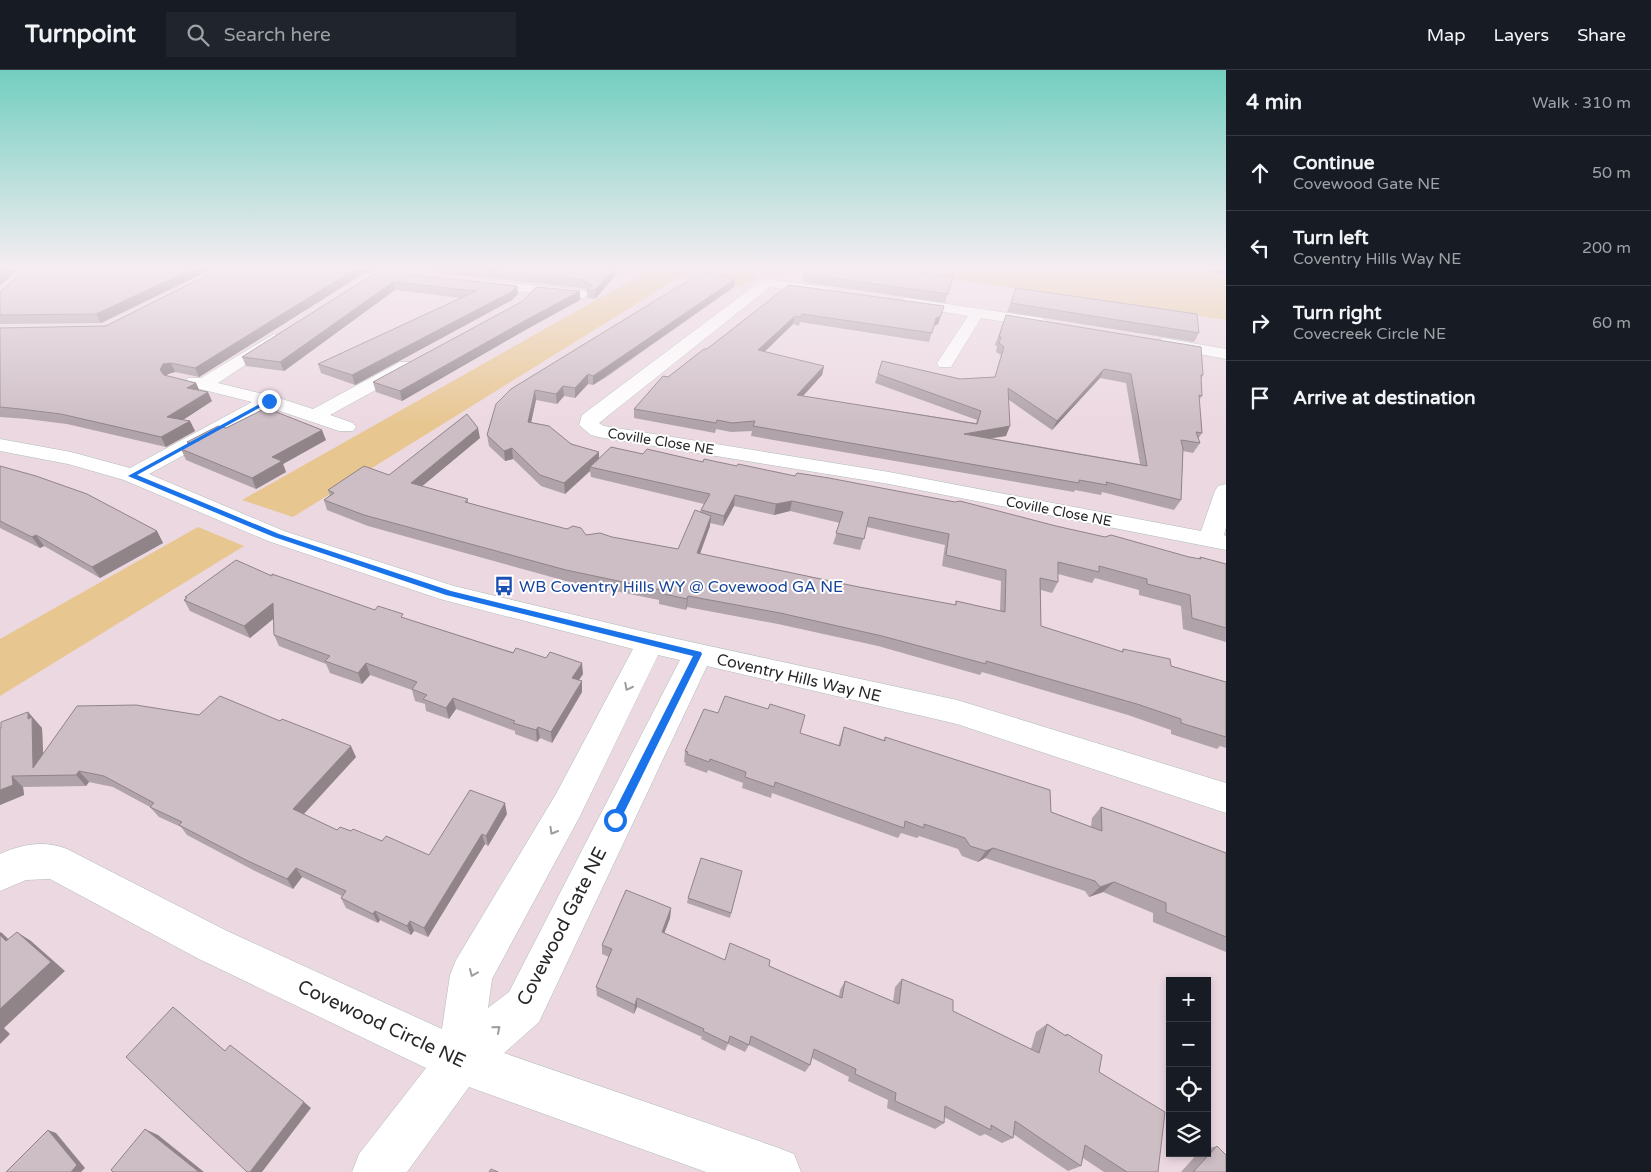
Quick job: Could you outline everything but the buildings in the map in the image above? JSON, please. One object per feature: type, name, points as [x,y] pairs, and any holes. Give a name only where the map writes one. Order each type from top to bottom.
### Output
[{"type":"street","name":"Coville Close NE","points":[[718,320],[590,419],[589,425],[598,431],[889,478],[1221,535],[1226,490]]},
{"type":"street","points":[[945,363],[972,320]]},
{"type":"street","points":[[1025,320],[1061,326]]},
{"type":"street","points":[[204,384],[286,332]]},
{"type":"street","points":[[1148,340],[1226,354]]},
{"type":"street","points":[[315,416],[423,357]]},
{"type":"street","points":[[175,379],[204,384],[262,400],[346,427]]},
{"type":"street","points":[[125,473],[262,400]]},
{"type":"street","name":"Coventry Hills Way NE","points":[[0,445],[71,458],[125,473],[276,536],[449,593],[650,644],[957,712],[1226,798]]},
{"type":"street","points":[[460,1061],[471,975],[568,805],[650,644]]},
{"type":"street","name":"Covewood Gate NE","points":[[377,1172],[460,1061],[524,1007],[698,654]]},
{"type":"street","name":"Covewood Circle NE","points":[[0,873],[23,862],[54,861],[213,945],[460,1061],[776,1172]]},
{"type":"shaded area","points":[[560,320],[610,320],[293,517],[242,500]]},
{"type":"shaded area","points":[[198,527],[244,546],[0,696],[0,639]]},
{"type":"place","name":"WB Coventry Hills WY @ Covewood GA NE","points":[[504,586]]},
{"type":"route","points":[[269,401],[132,476],[238,522],[449,593],[650,644],[698,654],[615,820]]}]
